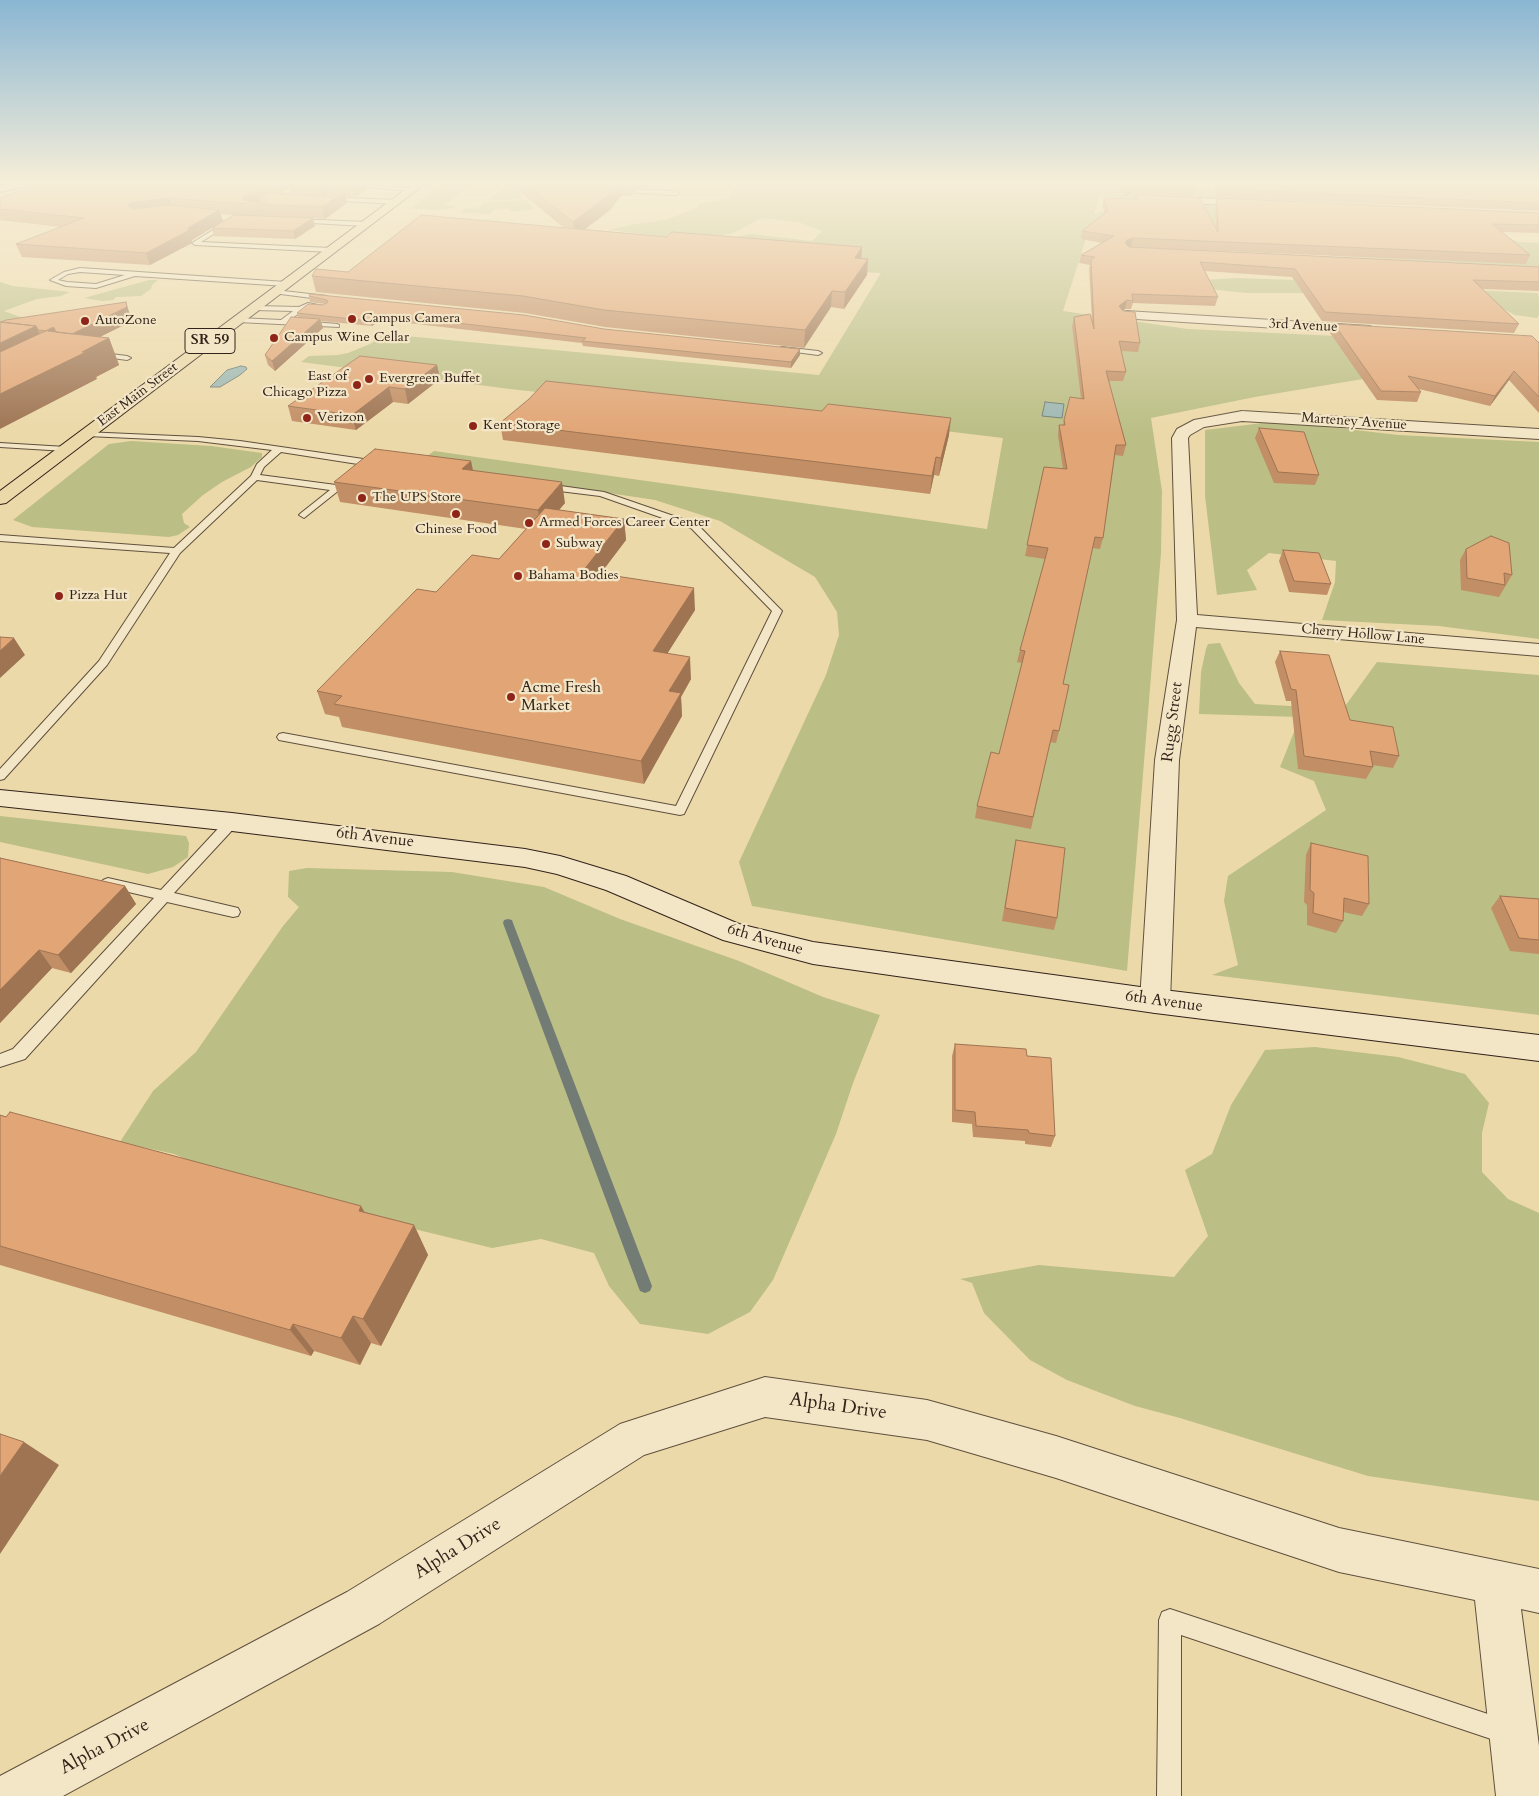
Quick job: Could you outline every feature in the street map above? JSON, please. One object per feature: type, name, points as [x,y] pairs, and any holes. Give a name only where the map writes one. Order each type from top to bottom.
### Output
[{"type":"main road","name":"East Main Street","points":[[0,499],[309,267]]},
{"type":"street","name":"3rd Avenue","points":[[1126,315],[1384,331]]},
{"type":"street","name":"Marteney Avenue","points":[[1180,443],[1180,438],[1189,428],[1214,420],[1242,416],[1539,434]]},
{"type":"street","name":"Rugg Street","points":[[1155,1001],[1167,760],[1186,620],[1180,443]]},
{"type":"street","name":"Cherry Hollow Lane","points":[[1186,620],[1539,650]]},
{"type":"street","name":"6th Avenue","points":[[0,798],[232,822],[525,858],[616,883],[733,933],[771,944],[846,959],[1155,1001],[1539,1048]]},
{"type":"street","name":"Alpha Drive","points":[[13,1796],[363,1608],[634,1438],[765,1397],[926,1420],[1056,1457],[1339,1550],[1539,1591]]},
{"type":"street","points":[[1495,1582],[1521,1796]]},
{"type":"lane","points":[[133,274],[96,286],[66,284],[54,280],[66,273],[80,270],[133,274],[281,288],[333,298]]},
{"type":"lane","points":[[283,322],[308,305],[326,307]]},
{"type":"lane","points":[[255,308],[300,309]]},
{"type":"lane","points":[[238,320],[337,326]]},
{"type":"lane","points":[[770,348],[818,353]]},
{"type":"lane","points":[[89,353],[127,358]]},
{"type":"lane","points":[[87,434],[198,438],[389,466]]},
{"type":"lane","points":[[0,445],[66,449]]},
{"type":"lane","points":[[0,776],[103,663],[176,551],[254,477],[260,466],[279,449]]},
{"type":"lane","points":[[304,515],[369,463]]},
{"type":"lane","points":[[254,477],[338,488]]},
{"type":"lane","points":[[283,737],[680,811],[777,611],[694,526],[601,494],[533,485]]},
{"type":"lane","points":[[0,538],[176,551]]},
{"type":"lane","points":[[0,1061],[19,1054],[232,822]]},
{"type":"lane","points":[[97,880],[233,912]]},
{"type":"lane","points":[[1169,1796],[1170,1620],[1514,1734]]},
{"type":"green space","points":[[834,267],[1077,267],[1063,311],[1188,329],[1337,336],[1381,376],[1255,397],[1151,418],[1162,491],[1161,553],[1127,971],[752,906],[739,862],[826,675],[839,635],[837,612],[815,577],[720,521],[655,500],[417,464],[434,451],[987,529],[1003,438],[821,416],[816,423],[510,389],[301,362],[309,356],[348,353],[370,344],[385,334],[819,375],[881,273]]},
{"type":"green space","points":[[1236,278],[1385,283],[1405,287],[1537,293],[1539,297],[1539,315],[1537,318],[1515,315],[1498,306],[1324,293],[1247,293],[1208,289],[1186,281]]},
{"type":"green space","points":[[149,280],[158,280],[152,285],[151,289],[141,296],[116,297],[113,300],[102,301],[84,298]]},
{"type":"green space","points":[[0,282],[13,286],[70,292],[61,296],[37,299],[4,311],[26,319],[0,329]]},
{"type":"green space","points":[[1279,421],[1398,435],[1539,442],[1539,639],[1439,626],[1322,620],[1335,582],[1336,561],[1269,553],[1247,570],[1257,590],[1217,595],[1205,496],[1205,430]]},
{"type":"green space","points":[[131,441],[211,446],[262,453],[262,457],[251,467],[222,482],[203,495],[182,514],[184,523],[190,527],[178,535],[169,537],[32,527],[13,520],[109,444]]},
{"type":"green space","points":[[1220,643],[1239,683],[1255,704],[1343,709],[1377,662],[1539,675],[1539,1015],[1212,975],[1238,965],[1224,901],[1228,876],[1326,810],[1314,781],[1280,767],[1300,717],[1199,714],[1201,672],[1206,649],[1208,644]]},
{"type":"green space","points":[[0,816],[186,836],[189,843],[188,857],[173,867],[148,874],[0,842]]},
{"type":"green space","points":[[307,868],[452,872],[544,887],[620,919],[739,961],[823,997],[880,1015],[853,1083],[836,1134],[773,1280],[750,1312],[708,1334],[640,1324],[609,1286],[594,1253],[541,1239],[492,1248],[267,1193],[174,1154],[120,1142],[153,1091],[196,1052],[283,926],[299,907],[288,897],[289,871]]},
{"type":"green space","points":[[1315,1047],[1398,1057],[1465,1074],[1489,1103],[1482,1133],[1482,1172],[1508,1199],[1539,1213],[1539,1501],[1368,1476],[1135,1406],[1067,1380],[1030,1360],[984,1313],[972,1283],[960,1279],[1039,1265],[1174,1277],[1208,1236],[1185,1170],[1212,1154],[1231,1105],[1265,1050]]},
{"type":"water","points":[[241,366],[247,369],[240,375],[220,387],[210,387],[227,370]]},
{"type":"water","points":[[1045,402],[1064,404],[1062,418],[1042,416]]},
{"type":"building","points":[[355,267],[863,267],[845,292],[832,291],[805,330],[604,310],[523,296],[312,276],[316,269],[348,272]]},
{"type":"building","points":[[1091,267],[1202,267],[1218,297],[1132,294],[1133,301],[1127,300],[1119,306],[1123,311],[1135,312],[1140,343],[1119,341],[1126,372],[1106,371],[1126,445],[1116,445],[1103,538],[1095,537],[1063,684],[1069,685],[1059,731],[1053,730],[1033,817],[977,806],[991,752],[999,754],[1025,651],[1020,650],[1048,548],[1027,545],[1044,467],[1067,469],[1059,425],[1065,425],[1064,420],[1070,397],[1084,399],[1074,317],[1090,314],[1094,329]]},
{"type":"building","points":[[1265,267],[1539,267],[1539,282],[1473,280],[1519,324],[1325,312],[1295,269]]},
{"type":"building","points":[[310,294],[524,315],[604,329],[800,349],[791,362],[582,341],[586,338],[380,314],[370,321],[297,313],[308,304],[323,305],[328,302],[327,300],[309,296]]},
{"type":"building","points":[[126,302],[127,307],[72,334],[56,332],[54,328],[46,331],[38,330],[36,326],[1,322],[6,320]]},
{"type":"building","points":[[291,317],[320,319],[272,361],[265,355]]},
{"type":"building","points":[[0,322],[36,326],[0,343]]},
{"type":"building","points":[[1334,324],[1532,336],[1539,343],[1539,397],[1514,371],[1495,396],[1408,376],[1421,392],[1381,391]]},
{"type":"building","points":[[54,328],[48,331],[109,338],[82,352],[86,352],[0,394],[0,352]]},
{"type":"building","points":[[360,356],[437,365],[405,389],[389,387],[352,415],[288,406]]},
{"type":"building","points":[[546,381],[822,411],[828,404],[951,418],[941,458],[936,457],[932,476],[500,423],[529,399]]},
{"type":"building","points":[[1259,428],[1304,432],[1319,475],[1278,472]]},
{"type":"building","points":[[375,449],[471,461],[462,469],[562,482],[538,510],[334,482]]},
{"type":"building","name":"Acme Fresh Market","points":[[545,508],[624,519],[583,571],[694,588],[653,651],[690,657],[669,691],[681,693],[641,761],[334,704],[342,696],[317,691],[417,589],[436,592],[472,555],[499,559]]},
{"type":"building","points":[[1491,536],[1509,543],[1512,575],[1504,573],[1505,585],[1467,578],[1466,549]]},
{"type":"building","points":[[1283,550],[1319,553],[1331,584],[1294,581]]},
{"type":"building","points":[[0,637],[14,638],[0,651]]},
{"type":"building","points":[[1280,651],[1329,655],[1350,720],[1393,727],[1399,756],[1370,751],[1373,767],[1304,756],[1296,690],[1291,689]]},
{"type":"building","points":[[1016,840],[1065,848],[1057,918],[1005,908]]},
{"type":"building","points":[[1311,843],[1368,856],[1369,904],[1344,898],[1343,921],[1313,913],[1314,893],[1310,890]]},
{"type":"building","points":[[0,858],[125,886],[58,955],[39,950],[0,990]]},
{"type":"building","points":[[1500,896],[1539,899],[1539,940],[1519,938]]},
{"type":"building","points":[[955,1044],[1026,1049],[1027,1056],[1051,1058],[1055,1136],[1029,1133],[1028,1130],[976,1126],[975,1112],[955,1110]]},
{"type":"building","points":[[10,1112],[361,1206],[359,1211],[414,1225],[363,1319],[353,1316],[341,1338],[293,1324],[290,1330],[0,1246],[0,1115],[6,1117]]},
{"type":"building","points":[[0,1434],[24,1442],[0,1476]]},
{"type":"waterway","points":[[508,923],[645,1286]]},
{"type":"place","name":"Campus Camera","points":[[352,319]]},
{"type":"place","name":"AutoZone","points":[[85,321]]},
{"type":"place","name":"Campus Wine Cellar","points":[[274,338]]},
{"type":"place","name":"Evergreen Buffet","points":[[369,379]]},
{"type":"place","name":"East of Chicago Pizza","points":[[357,385]]},
{"type":"place","name":"Verizon","points":[[307,418]]},
{"type":"place","name":"Kent Storage","points":[[473,426]]},
{"type":"place","name":"The UPS Store","points":[[362,498]]},
{"type":"place","name":"Chinese Food","points":[[456,514]]},
{"type":"place","name":"Armed Forces Career Center","points":[[529,523]]},
{"type":"place","name":"Subway","points":[[546,544]]},
{"type":"place","name":"Bahama Bodies","points":[[518,576]]},
{"type":"place","name":"Pizza Hut","points":[[59,596]]},
{"type":"place","name":"Acme Fresh Market","points":[[511,697]]}]
